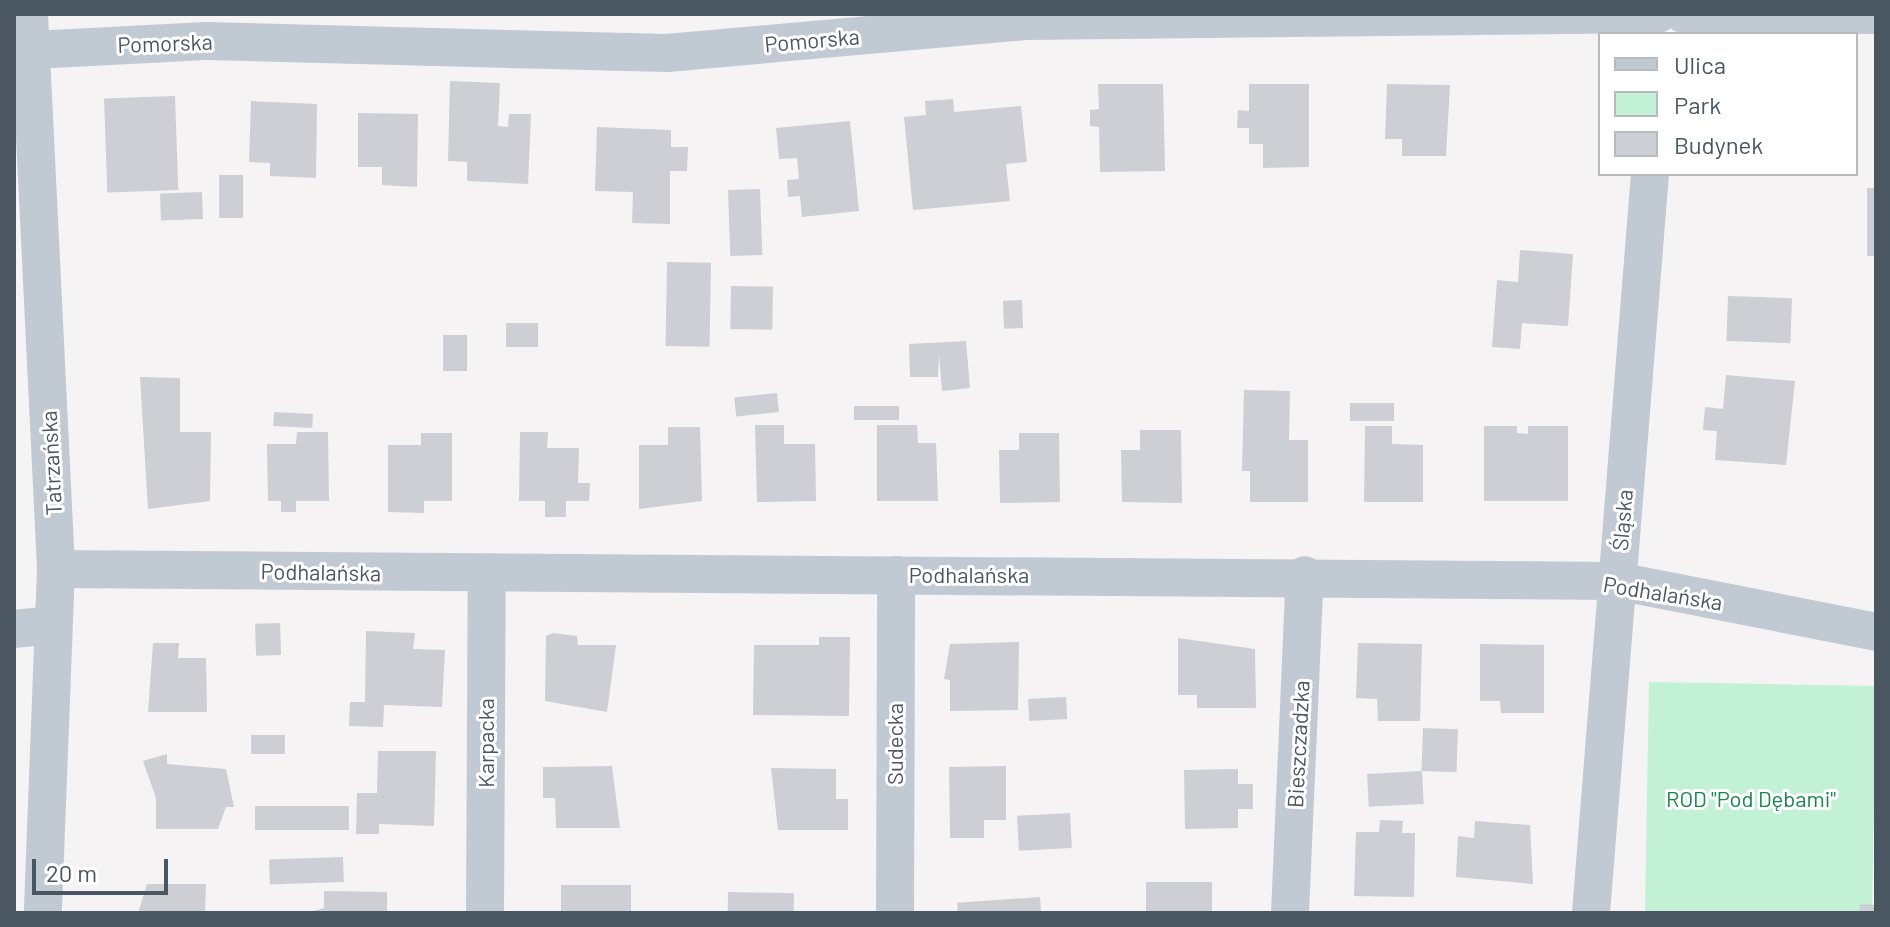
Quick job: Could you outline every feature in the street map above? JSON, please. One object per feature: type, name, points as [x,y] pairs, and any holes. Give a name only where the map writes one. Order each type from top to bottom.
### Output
[{"type":"street","name":"Pomorska","points":[[24,38],[667,53],[1026,21],[1660,14]]},
{"type":"street","points":[[1683,14],[1876,15]]},
{"type":"street","name":"Tatrzańska","points":[[24,38],[56,569],[51,625],[43,913]]},
{"type":"street","name":"Śląska","points":[[1591,913],[1650,176]]},
{"type":"street","name":"Podhalańska","points":[[56,569],[487,574],[1305,575],[1617,581],[1876,632]]},
{"type":"street","name":"Karpacka","points":[[485,913],[487,574]]},
{"type":"street","name":"Sudecka","points":[[895,913],[896,575]]},
{"type":"street","name":"Bieszczadzka","points":[[1290,913],[1305,575]]},
{"type":"street","points":[[14,629],[51,625]]},
{"type":"green space","name":"ROD \"Pod Dębami\"","points":[[1649,682],[1876,686],[1872,913],[1645,913]]},
{"type":"building","points":[[450,81],[500,83],[498,126],[508,127],[509,114],[531,114],[528,184],[467,181],[467,162],[448,161]]},
{"type":"building","points":[[1098,84],[1163,84],[1165,171],[1100,172],[1099,127],[1090,126],[1090,110],[1099,109]]},
{"type":"building","points":[[1249,84],[1309,84],[1309,167],[1263,168],[1263,144],[1249,144],[1249,128],[1237,128],[1238,110],[1249,111]]},
{"type":"building","points":[[1387,84],[1450,85],[1446,156],[1402,156],[1402,139],[1385,139]]},
{"type":"building","points":[[175,96],[178,190],[107,192],[104,98]]},
{"type":"building","points":[[953,99],[954,112],[1021,106],[1027,162],[1006,164],[1010,201],[913,210],[904,117],[926,115],[925,101]]},
{"type":"building","points":[[251,101],[317,104],[316,178],[270,176],[270,163],[249,162]]},
{"type":"building","points":[[358,113],[418,114],[417,187],[382,185],[382,167],[358,167]]},
{"type":"building","points":[[850,121],[859,211],[802,217],[800,196],[788,197],[787,180],[799,179],[797,158],[779,159],[776,128]]},
{"type":"building","points":[[597,127],[671,130],[671,147],[688,147],[687,171],[670,171],[670,224],[632,223],[633,192],[595,191]]},
{"type":"building","points":[[219,175],[243,175],[243,218],[219,218]]},
{"type":"building","points":[[1867,188],[1876,188],[1876,256],[1867,256]]},
{"type":"building","points":[[760,189],[762,255],[730,256],[728,190]]},
{"type":"building","points":[[202,192],[203,219],[161,220],[160,193]]},
{"type":"building","points":[[1520,250],[1573,254],[1568,326],[1522,323],[1520,349],[1492,347],[1497,280],[1518,282]]},
{"type":"building","points":[[667,262],[711,263],[710,347],[666,346]]},
{"type":"building","points":[[731,286],[773,287],[772,330],[730,329]]},
{"type":"building","points":[[1728,296],[1792,298],[1790,343],[1726,341]]},
{"type":"building","points":[[1022,300],[1023,328],[1004,329],[1003,301]]},
{"type":"building","points":[[506,323],[538,323],[538,347],[506,347]]},
{"type":"building","points":[[443,335],[467,335],[467,371],[443,371]]},
{"type":"building","points":[[966,341],[970,388],[942,391],[939,354],[938,377],[910,377],[909,344]]},
{"type":"building","points":[[1726,375],[1795,381],[1786,465],[1715,460],[1717,431],[1703,430],[1705,407],[1723,409]]},
{"type":"building","points":[[140,377],[180,378],[180,432],[211,432],[210,501],[148,509]]},
{"type":"building","points":[[1244,390],[1290,391],[1289,440],[1308,440],[1308,502],[1250,502],[1250,471],[1242,471]]},
{"type":"building","points":[[777,393],[779,412],[736,416],[734,397]]},
{"type":"building","points":[[1350,403],[1394,403],[1394,421],[1350,421]]},
{"type":"building","points":[[854,406],[899,406],[899,420],[854,420]]},
{"type":"building","points":[[274,412],[313,414],[312,428],[273,426]]},
{"type":"building","points":[[755,425],[784,425],[784,444],[815,444],[816,501],[757,502]]},
{"type":"building","points":[[877,425],[917,425],[918,443],[936,443],[938,501],[877,501]]},
{"type":"building","points":[[1365,426],[1392,426],[1392,444],[1423,445],[1423,502],[1364,502]]},
{"type":"building","points":[[1484,426],[1517,426],[1517,433],[1528,434],[1528,426],[1568,426],[1568,501],[1484,501]]},
{"type":"building","points":[[668,427],[700,427],[702,501],[639,509],[639,445],[668,445]]},
{"type":"building","points":[[1140,430],[1181,430],[1182,503],[1122,502],[1121,450],[1140,450]]},
{"type":"building","points":[[297,432],[328,432],[329,501],[296,501],[296,512],[281,512],[281,501],[268,501],[267,444],[296,444]]},
{"type":"building","points":[[520,432],[548,432],[547,448],[579,448],[578,483],[590,483],[589,501],[566,501],[566,517],[545,517],[545,501],[519,501]]},
{"type":"building","points":[[421,433],[452,433],[452,501],[424,501],[424,513],[388,512],[388,445],[421,445]]},
{"type":"building","points":[[1019,433],[1059,433],[1060,502],[1000,503],[999,450],[1019,450]]},
{"type":"building","points":[[280,623],[281,655],[256,656],[255,624]]},
{"type":"building","points":[[366,631],[415,633],[413,649],[445,650],[442,707],[384,705],[383,727],[349,726],[350,702],[365,702]]},
{"type":"building","points":[[553,633],[577,636],[578,645],[616,645],[607,712],[545,701],[546,636]]},
{"type":"building","points":[[819,637],[850,637],[849,716],[753,715],[754,645],[819,645]]},
{"type":"building","points":[[1178,638],[1255,649],[1256,708],[1197,708],[1197,695],[1178,695]]},
{"type":"building","points":[[1019,642],[1018,710],[950,711],[950,680],[944,679],[950,644]]},
{"type":"building","points":[[153,643],[179,643],[178,658],[206,658],[207,712],[148,712]]},
{"type":"building","points":[[1358,643],[1422,644],[1420,721],[1378,721],[1377,699],[1356,698]]},
{"type":"building","points":[[1480,644],[1544,645],[1544,713],[1501,713],[1500,701],[1480,701]]},
{"type":"building","points":[[1066,697],[1067,719],[1029,721],[1028,699]]},
{"type":"building","points":[[1423,728],[1458,729],[1456,772],[1421,771]]},
{"type":"building","points":[[251,735],[285,735],[285,754],[251,754]]},
{"type":"building","points":[[378,751],[436,751],[434,826],[379,824],[379,834],[356,834],[357,793],[377,793]]},
{"type":"building","points":[[167,754],[167,764],[226,769],[234,807],[226,807],[218,829],[156,829],[156,798],[143,761]]},
{"type":"building","points":[[612,766],[620,828],[556,828],[555,798],[543,798],[543,767]]},
{"type":"building","points":[[1006,766],[1006,820],[984,820],[984,838],[950,838],[949,767]]},
{"type":"building","points":[[771,768],[836,769],[836,799],[848,799],[848,830],[778,830]]},
{"type":"building","points":[[1238,769],[1238,784],[1253,784],[1253,809],[1238,809],[1238,828],[1185,829],[1184,770]]},
{"type":"building","points":[[1422,771],[1424,804],[1369,807],[1367,774]]},
{"type":"building","points":[[255,806],[349,806],[349,830],[255,830]]},
{"type":"building","points":[[1070,813],[1072,848],[1019,851],[1017,816]]},
{"type":"building","points":[[1380,820],[1403,821],[1402,833],[1415,833],[1414,897],[1354,896],[1356,832],[1379,832]]},
{"type":"building","points":[[1475,821],[1530,825],[1533,884],[1456,877],[1458,836],[1474,838]]},
{"type":"building","points":[[343,857],[344,882],[270,885],[269,860]]},
{"type":"building","points":[[1146,882],[1212,882],[1212,913],[1146,913]]},
{"type":"building","points":[[147,884],[206,884],[205,913],[138,913]]},
{"type":"building","points":[[561,885],[631,885],[631,913],[561,913]]},
{"type":"building","points":[[324,891],[387,892],[387,913],[306,913],[324,908]]},
{"type":"building","points":[[728,892],[794,893],[794,913],[728,913]]},
{"type":"building","points":[[1040,897],[1041,913],[958,913],[957,903]]},
{"type":"building","points":[[1860,904],[1876,905],[1876,913],[1859,913]]}]
